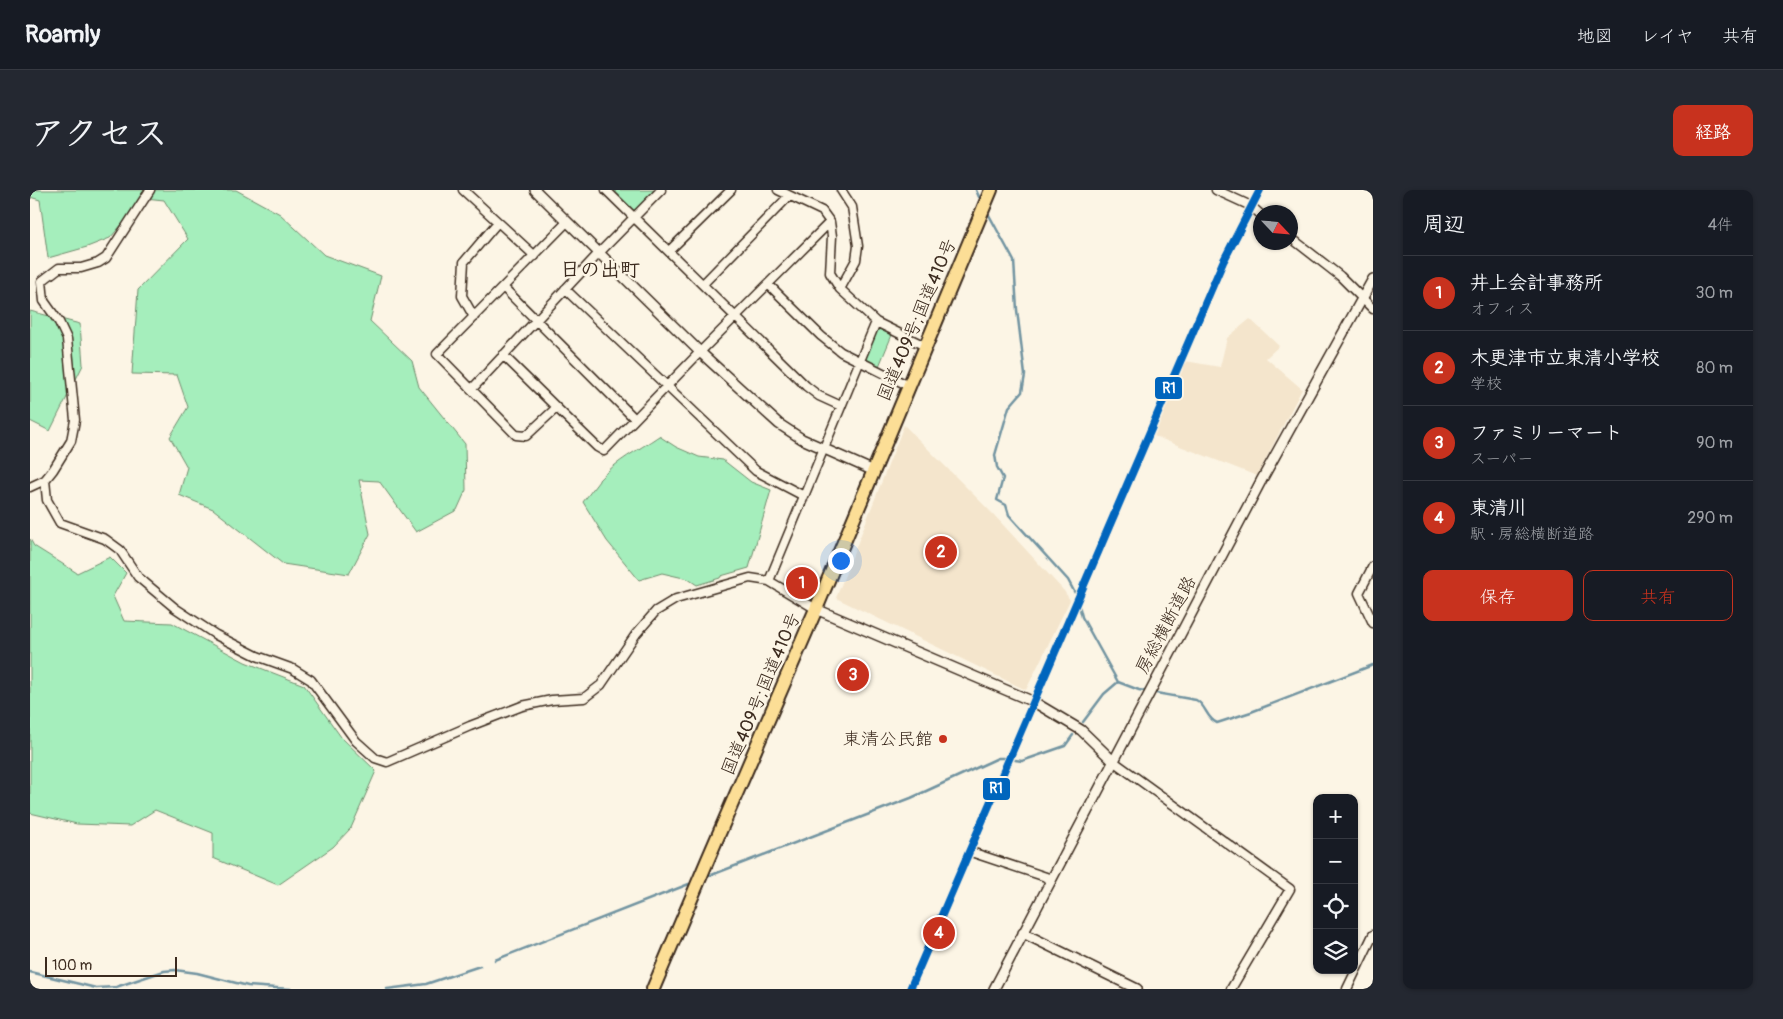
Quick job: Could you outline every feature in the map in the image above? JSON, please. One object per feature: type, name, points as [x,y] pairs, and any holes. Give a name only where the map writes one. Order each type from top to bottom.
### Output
[{"type":"highway","name":"国道409号;国道410号","points":[[653,989],[816,609],[991,190]]},
{"type":"street","points":[[30,487],[45,480],[71,441],[75,420],[67,339],[59,322],[44,301],[42,282],[59,268],[81,268],[106,258],[150,190]]},
{"type":"street","points":[[463,190],[535,256]]},
{"type":"street","points":[[535,190],[700,352],[779,424],[802,439],[874,471]]},
{"type":"street","points":[[606,190],[806,386],[819,396],[841,406]]},
{"type":"street","points":[[471,390],[600,252],[661,190]]},
{"type":"street","points":[[669,251],[731,190]]},
{"type":"street","points":[[778,190],[822,212],[830,222],[832,236],[830,273],[840,288],[876,322],[925,346]]},
{"type":"street","points":[[840,288],[856,260],[858,246],[852,207],[841,190]]},
{"type":"street","points":[[1216,190],[1253,208]]},
{"type":"street","points":[[703,284],[789,196]]},
{"type":"street","points":[[474,317],[462,296],[464,262],[498,222]]},
{"type":"street","points":[[558,409],[554,410],[531,433],[522,437],[516,435],[437,354],[567,222]]},
{"type":"street","points":[[503,355],[597,448],[604,451],[666,386],[830,222]]},
{"type":"street","points":[[1298,244],[1340,276],[1373,309]]},
{"type":"street","name":"房総横断道路","points":[[994,989],[1261,481],[1373,279]]},
{"type":"street","points":[[768,284],[821,336],[841,352],[859,363],[909,386]]},
{"type":"street","points":[[504,288],[634,419]]},
{"type":"street","points":[[565,289],[756,472],[804,496]]},
{"type":"street","points":[[769,581],[876,322]]},
{"type":"street","points":[[45,480],[47,500],[60,523],[106,538],[120,550],[138,576],[175,608],[216,635],[311,680],[356,741],[375,758],[387,762],[522,706],[552,700],[584,698],[601,685],[636,634],[656,611],[676,599],[750,578],[769,581],[816,609],[1034,702],[1081,730],[1113,761],[1290,889],[1230,989]]},
{"type":"street","points":[[1373,566],[1359,592],[1373,624]]},
{"type":"street","points":[[974,853],[1052,878]]},
{"type":"street","points":[[1023,933],[1137,989]]},
{"type":"street","points":[[1347,989],[1373,935]]},
{"type":"shaded area","points":[[1250,319],[1279,346],[1266,358],[1302,389],[1257,476],[1154,436],[1185,361],[1220,367],[1227,338]]},
{"type":"shaded area","points":[[904,425],[993,514],[1064,591],[1070,600],[1026,690],[836,598]]},
{"type":"green space","points":[[30,190],[236,190],[280,214],[324,255],[381,276],[370,321],[412,361],[419,387],[465,444],[466,490],[457,510],[416,532],[379,481],[359,480],[370,534],[349,574],[283,564],[213,509],[179,495],[187,467],[170,437],[188,407],[177,375],[132,374],[138,290],[188,239],[164,200],[145,198],[110,238],[87,247],[48,258],[40,200],[30,197]]},
{"type":"green space","points":[[606,190],[661,190],[634,217]]},
{"type":"green space","points":[[30,311],[80,324],[83,365],[50,431],[30,421]]},
{"type":"green space","points":[[876,322],[894,330],[877,371],[859,363]]},
{"type":"green space","points":[[659,436],[676,447],[699,457],[723,460],[751,482],[771,490],[749,568],[697,585],[688,579],[662,573],[639,580],[607,541],[583,502],[599,480],[613,467]]},
{"type":"green space","points":[[30,539],[34,546],[77,573],[110,557],[126,573],[113,596],[124,621],[172,623],[245,662],[304,685],[341,737],[376,771],[351,828],[333,847],[278,885],[213,858],[213,833],[155,810],[130,826],[77,824],[30,813]]},
{"type":"waterway","points":[[976,190],[979,197]]},
{"type":"waterway","points":[[989,215],[1014,261],[1017,310],[1025,375],[1022,392],[1009,407],[995,455],[997,467],[1003,478],[997,500],[1006,505],[1009,515],[1068,580],[1077,597],[1082,617],[1118,682],[1139,690],[1196,700],[1202,705],[1210,718],[1217,723],[1251,712],[1373,665]]},
{"type":"waterway","points":[[1083,722],[1104,694],[1118,682]]},
{"type":"waterway","points":[[1015,760],[1022,761],[1065,746],[1073,735]]},
{"type":"waterway","points":[[709,876],[911,798],[998,758],[1003,758]]},
{"type":"waterway","points":[[495,960],[689,884]]},
{"type":"waterway","points":[[387,989],[426,984],[480,966]]},
{"type":"waterway","points":[[30,972],[96,988],[116,987],[164,971],[175,970],[197,973],[248,986],[291,989]]},
{"type":"transit line","name":"R1","points":[[910,989],[1223,262],[1260,190]]},
{"type":"place","name":"木更津市立東清小学校","points":[[941,552]]},
{"type":"place","name":"井上会計事務所","points":[[802,583]]},
{"type":"place","name":"ファミリーマート","points":[[853,675]]},
{"type":"place","name":"東清公民館","points":[[943,739]]},
{"type":"place","name":"東清川","points":[[939,933]]},
{"type":"district","name":"日の出町","points":[[600,269]]}]
